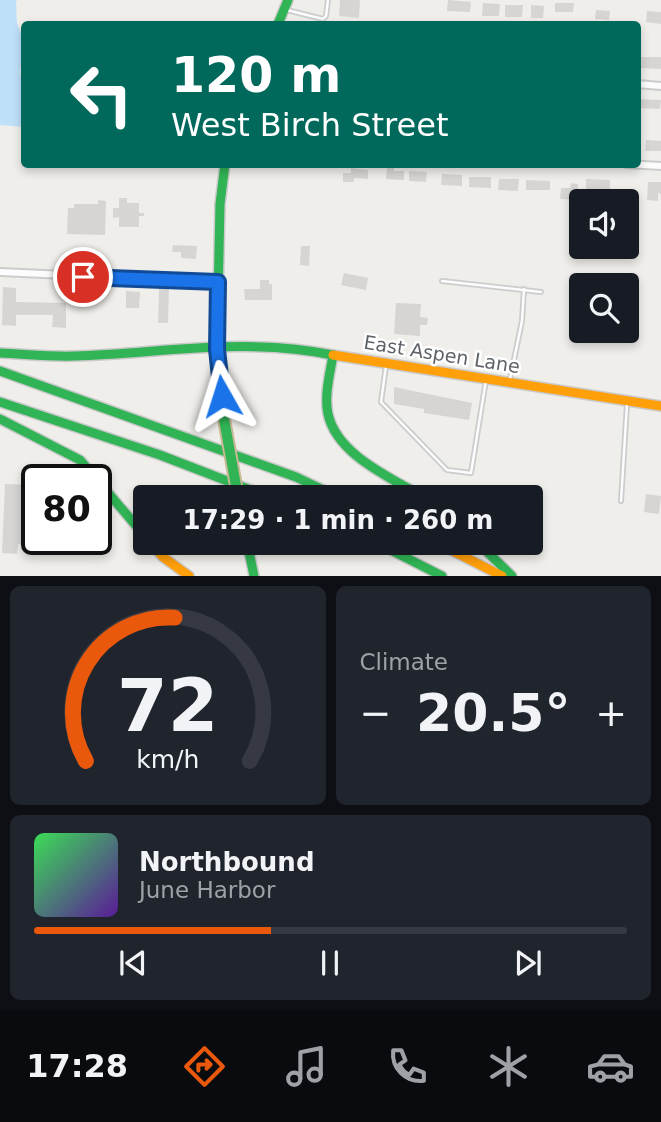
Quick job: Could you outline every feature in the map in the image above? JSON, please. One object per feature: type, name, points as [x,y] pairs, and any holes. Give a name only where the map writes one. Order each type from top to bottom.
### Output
[{"type":"main road","points":[[279,21],[286,4]]},
{"type":"main road","points":[[224,168],[220,204],[217,349],[224,419],[236,485]]},
{"type":"main road","name":"East Aspen Lane","points":[[0,353],[73,356],[253,345],[299,348],[661,406]]},
{"type":"main road","points":[[332,355],[328,415],[338,438],[405,485]]},
{"type":"main road","points":[[0,371],[313,485]]},
{"type":"main road","points":[[0,402],[160,454],[239,485]]},
{"type":"main road","points":[[0,419],[80,460],[133,522]]},
{"type":"main road","points":[[161,555],[189,576]]},
{"type":"main road","points":[[250,555],[254,576]]},
{"type":"main road","points":[[401,555],[442,576]]},
{"type":"main road","points":[[461,555],[502,576]]},
{"type":"main road","points":[[490,555],[512,576]]},
{"type":"street","points":[[641,84],[661,86]]},
{"type":"street","points":[[641,165],[661,166]]},
{"type":"street","points":[[0,272],[218,282]]},
{"type":"lane","points":[[286,4],[323,19],[326,16],[328,0]]},
{"type":"lane","points":[[442,281],[541,292]]},
{"type":"lane","points":[[510,383],[522,321],[524,289]]},
{"type":"lane","points":[[386,363],[380,402],[447,470],[471,473],[486,379]]},
{"type":"lane","points":[[621,501],[628,401]]},
{"type":"water","points":[[0,0],[18,0],[17,23],[21,33],[21,127],[0,125]]},
{"type":"building","points":[[340,0],[360,0],[359,18],[339,16]]},
{"type":"building","points":[[448,0],[471,2],[470,12],[447,11]]},
{"type":"building","points":[[483,3],[500,4],[499,16],[482,16]]},
{"type":"building","points":[[555,3],[574,3],[573,12],[555,12]]},
{"type":"building","points":[[505,5],[523,5],[522,17],[505,17]]},
{"type":"building","points":[[531,5],[544,6],[543,18],[531,18]]},
{"type":"building","points":[[596,10],[610,11],[609,20],[595,19]]},
{"type":"building","points":[[647,11],[661,12],[661,24],[646,22]]},
{"type":"building","points":[[641,57],[661,57],[661,69],[641,68]]},
{"type":"building","points":[[641,99],[661,100],[660,109],[641,108]]},
{"type":"building","points":[[646,140],[661,141],[661,151],[645,151]]},
{"type":"building","points":[[351,168],[368,170],[368,179],[354,178],[354,182],[343,182],[343,173],[351,173]]},
{"type":"building","points":[[387,168],[404,171],[404,180],[386,179]]},
{"type":"building","points":[[409,171],[427,172],[426,182],[409,181]]},
{"type":"building","points":[[442,174],[462,175],[462,186],[441,185]]},
{"type":"building","points":[[469,177],[491,177],[491,188],[469,187]]},
{"type":"building","points":[[499,179],[519,179],[518,191],[498,190]]},
{"type":"building","points":[[586,179],[610,180],[610,189],[586,189]]},
{"type":"building","points":[[526,180],[550,181],[550,190],[526,190]]},
{"type":"building","points":[[648,182],[661,182],[658,201],[647,200]]},
{"type":"building","points":[[571,183],[578,184],[578,189],[569,189],[569,200],[560,199],[561,188],[570,188]]},
{"type":"building","points":[[119,198],[127,198],[127,203],[139,203],[139,213],[144,213],[144,216],[139,216],[139,227],[119,227],[119,217],[113,218],[113,208],[119,208]]},
{"type":"building","points":[[98,200],[106,201],[105,235],[67,234],[68,208],[74,208],[74,204],[98,204]]},
{"type":"building","points":[[173,245],[197,246],[196,259],[181,258],[181,252],[172,252]]},
{"type":"building","points":[[301,246],[310,246],[309,266],[300,265]]},
{"type":"building","points":[[344,273],[368,278],[366,290],[341,285]]},
{"type":"building","points":[[260,280],[269,280],[269,284],[272,284],[272,300],[245,300],[244,289],[260,289]]},
{"type":"building","points":[[3,287],[16,288],[16,302],[66,303],[66,328],[52,327],[53,315],[16,315],[16,326],[2,325]]},
{"type":"building","points":[[159,287],[169,287],[168,323],[158,323]]},
{"type":"building","points":[[126,291],[140,292],[139,308],[126,308]]},
{"type":"building","points":[[396,303],[421,304],[420,317],[428,318],[427,325],[420,325],[420,336],[394,334]]},
{"type":"building","points":[[394,387],[472,403],[469,420],[424,413],[424,409],[394,404]]},
{"type":"building","points":[[5,484],[21,484],[21,544],[18,544],[17,554],[2,553]]},
{"type":"building","points":[[646,494],[661,496],[659,514],[644,512]]},
{"type":"traffic: fast","points":[[279,21],[288,0]]},
{"type":"traffic: fast","points":[[217,349],[220,204],[224,168]]},
{"type":"traffic: fast","points":[[0,353],[75,356],[268,347],[333,355],[327,399],[333,429],[353,453],[402,485]]},
{"type":"traffic: fast","points":[[217,349],[224,419]]},
{"type":"traffic: fast","points":[[0,371],[313,485]]},
{"type":"traffic: fast","points":[[0,402],[160,455],[238,485]]},
{"type":"traffic: fast","points":[[0,419],[80,460],[133,522]]},
{"type":"traffic: fast","points":[[224,419],[236,485]]},
{"type":"traffic: fast","points":[[250,555],[254,576]]},
{"type":"traffic: fast","points":[[401,555],[442,576]]},
{"type":"traffic: fast","points":[[490,555],[512,576]]},
{"type":"traffic: slow","points":[[333,355],[661,406]]},
{"type":"traffic: slow","points":[[161,555],[189,576]]},
{"type":"traffic: slow","points":[[461,555],[502,576]]},
{"type":"route","points":[[83,277],[218,282],[217,349],[222,396]]}]
